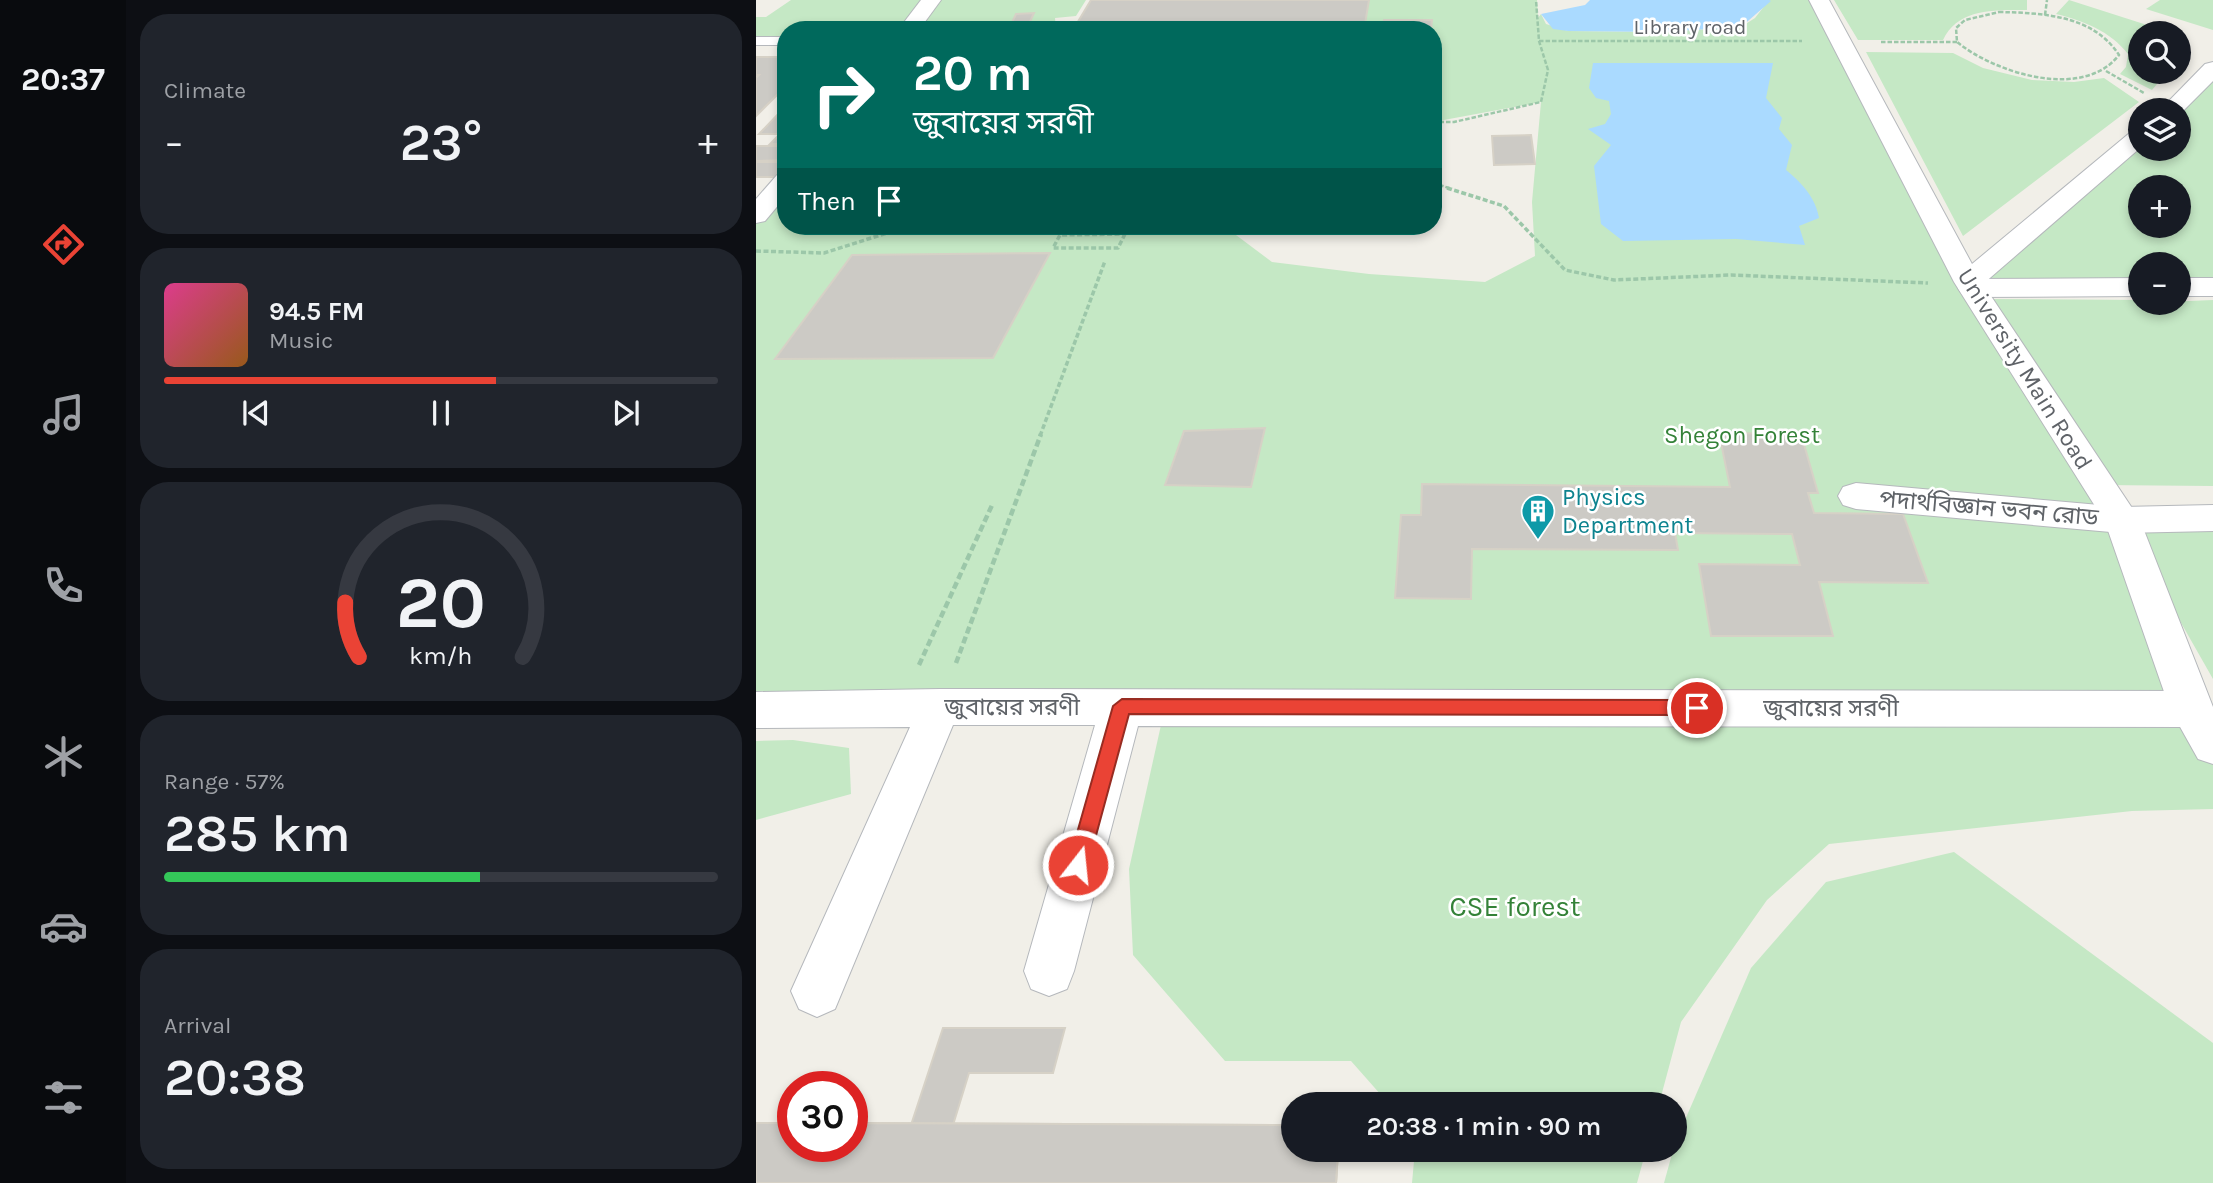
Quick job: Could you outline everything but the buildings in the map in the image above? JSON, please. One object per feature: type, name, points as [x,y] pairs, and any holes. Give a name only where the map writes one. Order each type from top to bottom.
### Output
[{"type":"street","points":[[915,21],[931,0]]},
{"type":"street","name":"University Main Road","points":[[1819,0],[1970,285],[2122,520],[2191,709],[2213,746]]},
{"type":"street","points":[[2183,98],[2213,69]]},
{"type":"street","points":[[1970,285],[2128,147]]},
{"type":"street","points":[[756,215],[777,190]]},
{"type":"street","points":[[1970,285],[2128,288]]},
{"type":"street","points":[[2191,287],[2213,287]]},
{"type":"street","name":"পদার্থবিজ্ঞান ভবন রোড","points":[[1856,496],[2122,520],[2213,518]]},
{"type":"street","points":[[1049,971],[1122,706]]},
{"type":"street","name":"জুবায়ের সরণী","points":[[756,710],[1122,706],[2191,709]]},
{"type":"street","points":[[817,991],[919,708]]},
{"type":"lane","points":[[756,41],[777,41]]},
{"type":"path","points":[[1442,122],[1454,122],[1541,102],[1548,70],[1539,41],[1536,0]]},
{"type":"path","points":[[2045,15],[2047,0]]},
{"type":"path","points":[[2011,12],[2045,15],[2069,21],[2105,36],[2115,46],[2119,55],[2116,64],[2106,71],[2067,78],[2016,72],[1974,56],[1957,42],[1956,28],[1965,20],[1980,15],[2011,12]]},
{"type":"path","name":"Library road","points":[[1539,41],[1957,42]]},
{"type":"path","points":[[2106,71],[2151,98]]},
{"type":"path","points":[[1442,186],[1504,206],[1534,234],[1565,270],[1614,280],[1731,275],[1970,285]]},
{"type":"path","points":[[756,251],[824,253],[881,235]]},
{"type":"path","points":[[1059,235],[1053,248],[1118,248],[1124,235]]},
{"type":"path","points":[[919,708],[1105,261]]},
{"type":"path","points":[[919,708],[993,503]]},
{"type":"green space","points":[[791,0],[927,0],[910,21],[777,21],[777,41],[756,41],[756,17],[766,17]]},
{"type":"green space","points":[[931,0],[1086,0],[1076,16],[1055,18],[1055,21],[915,21]]},
{"type":"green space","name":"Shegon Forest","points":[[1369,0],[1537,0],[1538,18],[1541,14],[1546,24],[1568,31],[1661,32],[1741,27],[1755,18],[1769,0],[1819,0],[1968,281],[2128,146],[2128,161],[2191,161],[2191,98],[2183,98],[2213,69],[2213,287],[2191,287],[2191,252],[2128,252],[2128,287],[1969,282],[1989,299],[2128,300],[2128,315],[2191,315],[2191,301],[2213,300],[2213,486],[2100,485],[2123,520],[2213,520],[2213,679],[2126,526],[2213,761],[2213,809],[2132,811],[1829,844],[1767,900],[1681,1022],[1662,1092],[1378,1092],[1351,1061],[1225,1061],[1133,955],[1129,869],[1165,707],[756,710],[756,215],[777,190],[777,235],[1236,235],[1272,262],[1369,274],[1485,282],[1535,256],[1532,202],[1541,102],[1442,120],[1442,21],[1366,21]]},
{"type":"green space","points":[[1834,0],[2027,0],[2027,10],[1990,11],[1968,16],[1958,22],[1943,40],[1858,40]]},
{"type":"green space","points":[[2069,0],[2135,21],[2128,21],[2128,54],[2105,33],[2056,14]]},
{"type":"green space","points":[[2160,0],[2213,0],[2213,30],[2191,21],[2146,9]]},
{"type":"green space","points":[[1866,52],[1953,53],[1983,68],[2032,80],[2074,82],[2104,78],[2133,98],[2128,98],[2128,110],[1963,236]]},
{"type":"green space","points":[[2128,54],[2128,78],[2120,74],[2126,67]]},
{"type":"green space","points":[[2140,84],[2157,84],[2152,90]]},
{"type":"green space","points":[[793,740],[849,748],[851,794],[756,820],[756,741]]},
{"type":"green space","points":[[1954,852],[2213,1043],[2213,1183],[1664,1183],[1670,1162],[1687,1162],[1687,1115],[1751,968],[1826,882]]},
{"type":"green space","points":[[1414,1162],[1643,1162],[1637,1183],[1412,1183]]},
{"type":"water","points":[[1590,0],[1771,1],[1741,27],[1661,32],[1553,29],[1541,14],[1585,5]]},
{"type":"water","points":[[1593,63],[1773,63],[1766,98],[1782,118],[1779,129],[1792,145],[1786,170],[1807,191],[1819,218],[1799,226],[1805,245],[1736,239],[1623,241],[1601,224],[1594,166],[1611,145],[1588,129],[1605,124],[1611,114],[1609,101],[1596,98],[1589,88]]},
{"type":"place","name":"Physics Department","points":[[1538,541]]},
{"type":"route","points":[[1078,865],[1122,706],[1697,708]]},
{"type":"park label","name":"CSE forest","points":[[1515,906]]}]
